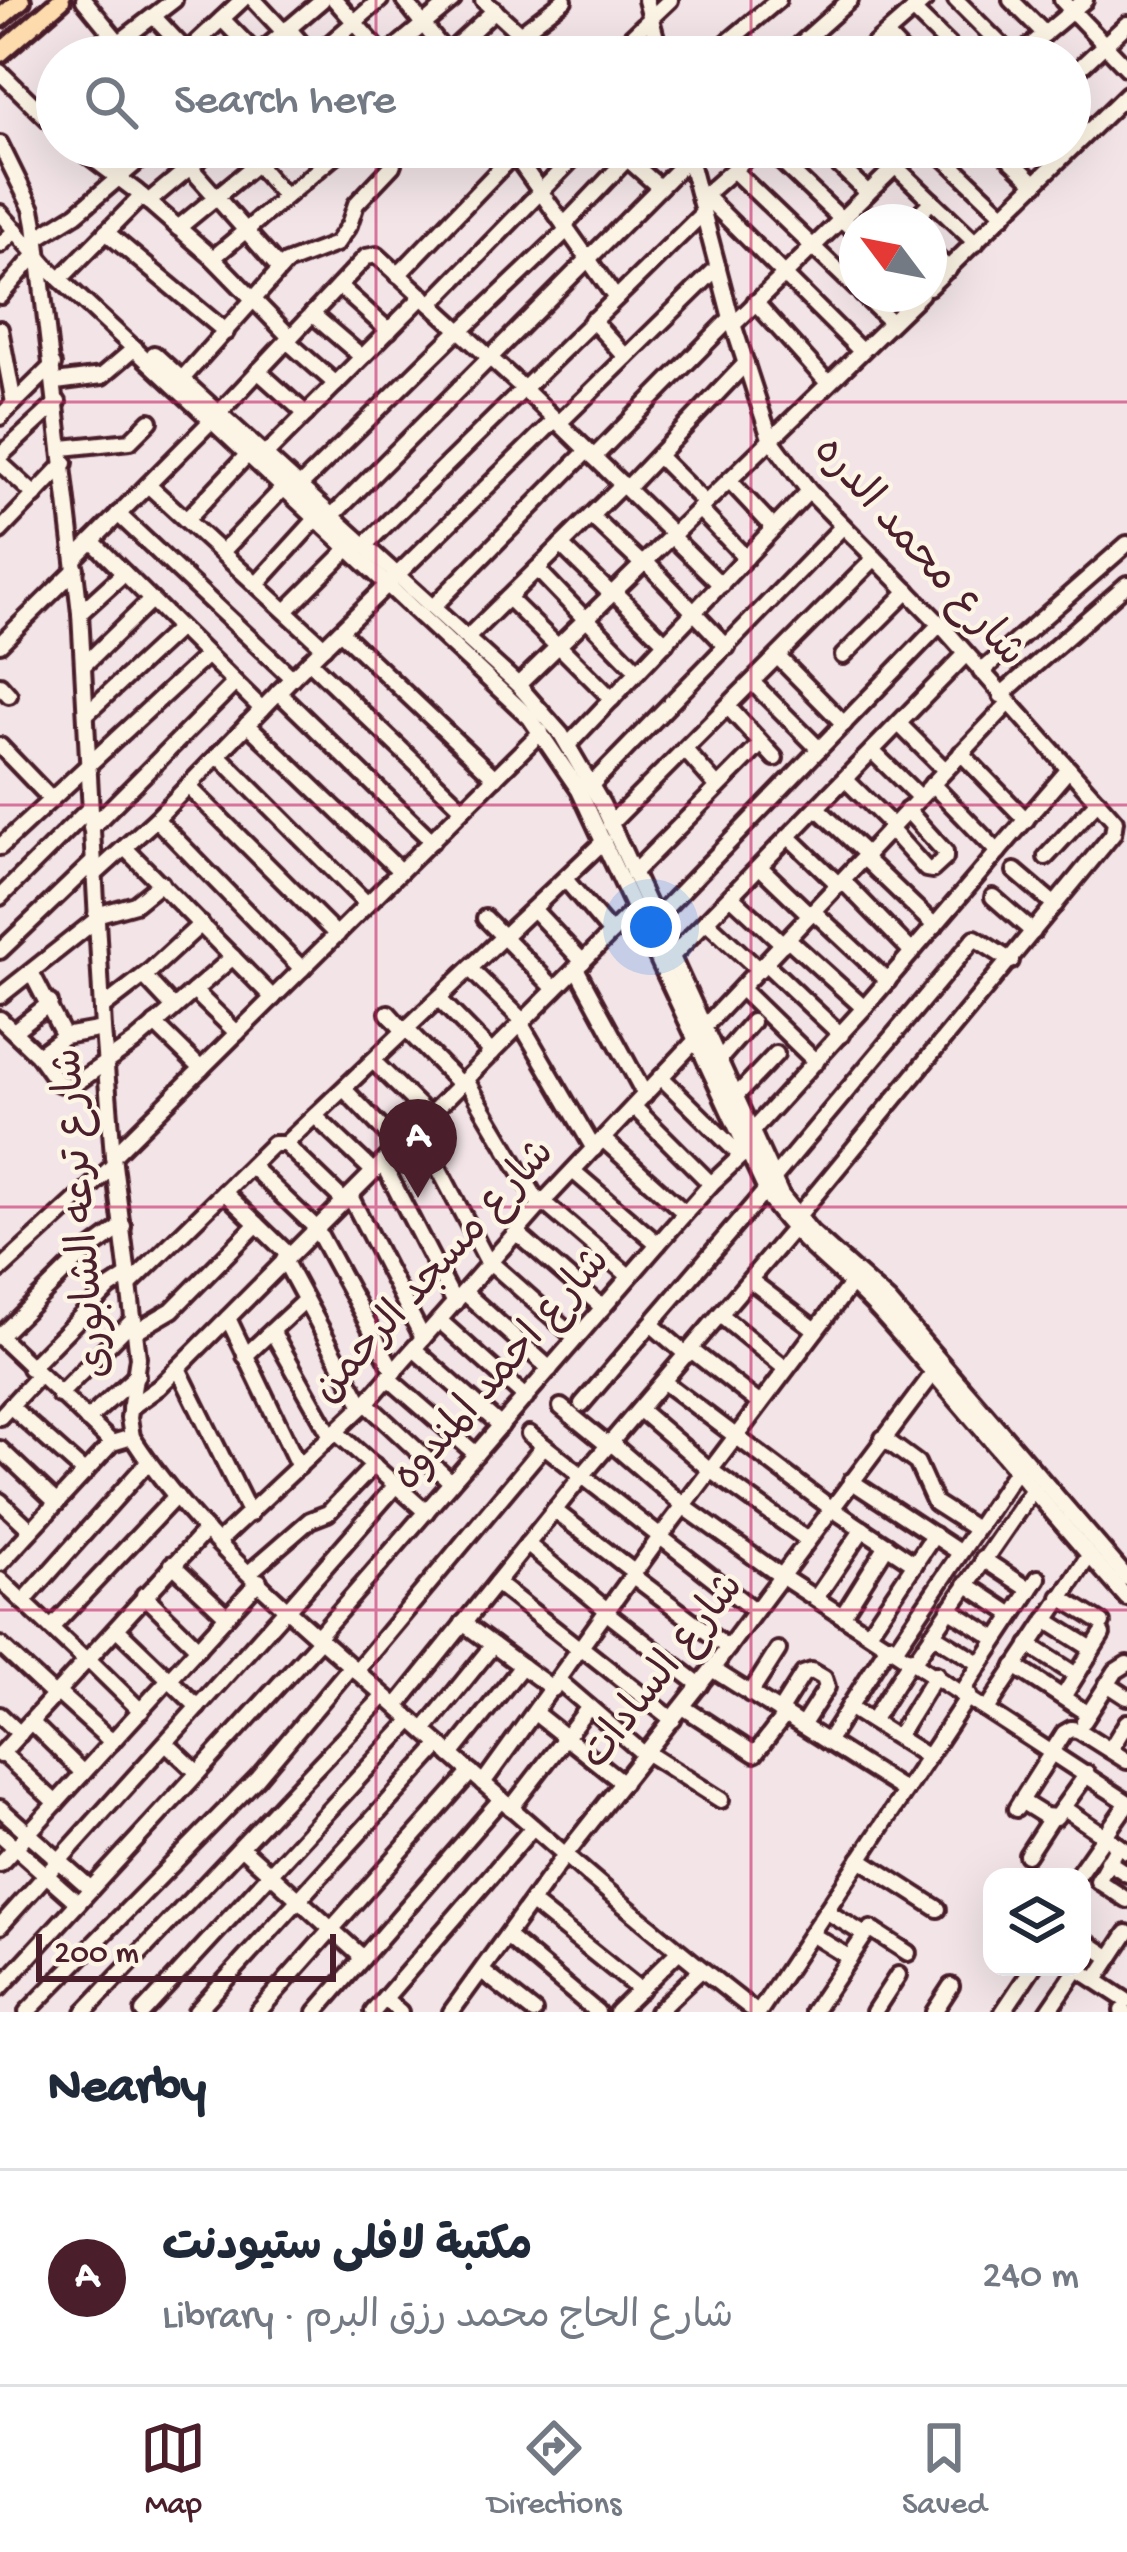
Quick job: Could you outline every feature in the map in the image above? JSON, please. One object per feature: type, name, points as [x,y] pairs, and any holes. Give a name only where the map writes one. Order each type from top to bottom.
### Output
[{"type":"main road","points":[[0,53],[61,0]]},
{"type":"main road","points":[[0,18],[16,1]]},
{"type":"street","points":[[84,0],[105,36]]},
{"type":"street","points":[[133,36],[174,0]]},
{"type":"street","points":[[204,36],[242,0]]},
{"type":"street","points":[[254,0],[292,36]]},
{"type":"street","points":[[335,0],[367,36]]},
{"type":"street","points":[[338,36],[380,0]]},
{"type":"street","points":[[404,0],[432,36]]},
{"type":"street","points":[[410,36],[453,0]]},
{"type":"street","points":[[646,0],[655,36]]},
{"type":"street","points":[[630,36],[670,0]]},
{"type":"street","points":[[736,36],[778,0]]},
{"type":"street","points":[[810,36],[850,0]]},
{"type":"street","points":[[893,0],[915,9],[941,36]]},
{"type":"street","points":[[956,0],[993,36]]},
{"type":"street","points":[[1011,0],[1045,34]]},
{"type":"street","points":[[521,33],[561,1]]},
{"type":"street","points":[[279,36],[312,3]]},
{"type":"street","points":[[1042,36],[1073,4],[1127,68]]},
{"type":"street","points":[[463,36],[489,5],[524,36]]},
{"type":"street","points":[[884,36],[915,9]]},
{"type":"street","points":[[155,18],[173,36]]},
{"type":"street","points":[[222,19],[238,36]]},
{"type":"street","points":[[1091,58],[1127,24]]},
{"type":"street","points":[[0,72],[36,107]]},
{"type":"street","points":[[1091,128],[1127,94]]},
{"type":"street","name":"شارع ترعه الشابورى","points":[[0,144],[32,209],[75,563],[103,1029],[135,1325],[137,1375],[130,1408],[131,1437],[206,1530],[288,1609],[678,1952],[758,2012]]},
{"type":"street","points":[[105,168],[213,257],[336,384]]},
{"type":"street","points":[[0,296],[38,245],[130,168]]},
{"type":"street","points":[[66,273],[106,232],[189,168]]},
{"type":"street","points":[[191,168],[280,269]]},
{"type":"street","points":[[178,228],[252,168]]},
{"type":"street","points":[[260,168],[285,197]]},
{"type":"street","points":[[213,257],[317,168]]},
{"type":"street","points":[[182,379],[280,269],[295,258],[336,244],[356,204],[390,168]]},
{"type":"street","points":[[398,274],[497,168]]},
{"type":"street","points":[[525,168],[615,298]]},
{"type":"street","points":[[266,455],[388,331],[427,300],[564,168]]},
{"type":"street","points":[[222,552],[460,330],[619,168]]},
{"type":"street","points":[[637,168],[658,187]]},
{"type":"street","points":[[257,584],[490,359],[674,168]]},
{"type":"street","name":"شارع محمد الدره","points":[[692,168],[732,321],[770,438],[809,491],[940,624],[1113,817],[1113,834],[1055,905]]},
{"type":"street","points":[[286,611],[615,298],[736,168]]},
{"type":"street","points":[[785,168],[839,216]]},
{"type":"street","points":[[842,168],[868,193]]},
{"type":"street","points":[[857,204],[893,168]]},
{"type":"street","points":[[897,168],[976,243]]},
{"type":"street","points":[[955,168],[1004,215]]},
{"type":"street","points":[[1019,168],[1036,184]]},
{"type":"street","points":[[949,269],[1052,168]]},
{"type":"street","points":[[733,170],[839,272]]},
{"type":"street","points":[[929,204],[932,201]]},
{"type":"street","points":[[702,202],[785,274],[861,352]]},
{"type":"street","points":[[0,213],[182,379],[215,417]]},
{"type":"street","points":[[433,607],[839,222]]},
{"type":"street","points":[[0,245],[16,230]]},
{"type":"street","points":[[106,232],[226,332]]},
{"type":"street","points":[[38,245],[50,271],[232,432],[266,455],[292,487]]},
{"type":"street","points":[[0,644],[92,541],[366,257],[377,255],[523,388],[721,585]]},
{"type":"street","points":[[0,951],[94,868],[126,849],[309,661],[718,267]]},
{"type":"street","points":[[339,286],[388,331]]},
{"type":"street","points":[[755,302],[828,382]]},
{"type":"street","points":[[881,312],[891,322]]},
{"type":"street","points":[[518,686],[901,312]]},
{"type":"street","points":[[312,314],[362,357]]},
{"type":"street","points":[[592,320],[626,357]]},
{"type":"street","points":[[0,329],[14,403]]},
{"type":"street","points":[[56,382],[102,376],[134,348]]},
{"type":"street","points":[[0,417],[53,364]]},
{"type":"street","points":[[467,638],[658,456],[746,364]]},
{"type":"street","points":[[258,371],[306,414]]},
{"type":"street","points":[[35,495],[0,459],[58,402]]},
{"type":"street","points":[[0,531],[64,456],[130,440],[150,421]]},
{"type":"street","points":[[232,432],[248,454],[292,487],[393,579],[541,732],[568,770],[699,1034],[718,1061],[769,1186]]},
{"type":"street","points":[[186,520],[248,454]]},
{"type":"street","points":[[658,456],[746,558]]},
{"type":"street","points":[[728,480],[774,527]]},
{"type":"street","points":[[148,485],[324,647]]},
{"type":"street","points":[[568,745],[809,491]]},
{"type":"street","points":[[118,514],[292,678]]},
{"type":"street","points":[[591,516],[644,562],[727,647]]},
{"type":"street","points":[[592,784],[844,526]]},
{"type":"street","points":[[92,541],[262,709]]},
{"type":"street","points":[[981,671],[1127,544]]},
{"type":"street","points":[[561,545],[666,643]]},
{"type":"street","points":[[610,824],[875,558]]},
{"type":"street","points":[[537,569],[638,671]]},
{"type":"street","points":[[80,613],[124,573]]},
{"type":"street","points":[[393,579],[433,607],[518,686],[568,745],[592,784],[671,957],[743,1154]]},
{"type":"street","name":"شارع مسجد الرحمن","points":[[218,1542],[365,1405],[541,1204],[961,753],[1005,699],[1127,584]]},
{"type":"street","points":[[843,656],[908,591]]},
{"type":"street","points":[[508,598],[612,699]]},
{"type":"street","points":[[84,665],[151,601]]},
{"type":"street","points":[[654,920],[940,624]]},
{"type":"street","points":[[86,714],[179,628]]},
{"type":"street","points":[[340,632],[495,778]]},
{"type":"street","points":[[671,957],[966,654]]},
{"type":"street","points":[[2,842],[207,655]]},
{"type":"street","points":[[778,657],[844,724]]},
{"type":"street","points":[[309,661],[464,809]]},
{"type":"street","points":[[91,828],[235,683]]},
{"type":"street","points":[[753,683],[819,749]]},
{"type":"street","points":[[278,692],[432,841]]},
{"type":"street","points":[[729,708],[775,758]]},
{"type":"street","points":[[248,724],[400,871]]},
{"type":"street","points":[[899,724],[945,770]]},
{"type":"street","points":[[0,1270],[541,732]]},
{"type":"street","points":[[633,873],[761,744]]},
{"type":"street","points":[[0,746],[51,799]]},
{"type":"street","points":[[686,752],[718,787]]},
{"type":"street","points":[[872,752],[919,797]]},
{"type":"street","points":[[961,753],[1026,820]]},
{"type":"street","points":[[218,755],[367,904]]},
{"type":"street","points":[[750,1133],[864,1009],[1070,769]]},
{"type":"street","points":[[845,779],[926,869],[932,870],[945,852],[907,810]]},
{"type":"street","points":[[932,784],[998,852]]},
{"type":"street","points":[[188,786],[337,934]]},
{"type":"street","points":[[1046,856],[1098,801]]},
{"type":"street","points":[[0,897],[90,808]]},
{"type":"street","points":[[817,808],[935,926]]},
{"type":"street","points":[[156,819],[302,969]]},
{"type":"street","points":[[789,837],[912,952]]},
{"type":"street","points":[[285,1144],[604,841]]},
{"type":"street","points":[[126,849],[273,998]]},
{"type":"street","points":[[760,867],[888,981]]},
{"type":"street","points":[[84,2012],[463,1623],[1011,961],[1055,905],[1015,871]]},
{"type":"street","points":[[565,879],[611,933]]},
{"type":"street","points":[[0,996],[96,917],[135,904],[160,883]]},
{"type":"street","points":[[731,896],[864,1009]]},
{"type":"street","points":[[993,897],[1034,932]]},
{"type":"street","points":[[130,1408],[178,1368],[636,908]]},
{"type":"street","points":[[533,909],[579,965],[640,1101],[711,1184]]},
{"type":"street","points":[[485,918],[556,989]]},
{"type":"street","points":[[706,921],[841,1035]]},
{"type":"street","points":[[102,1008],[201,924]]},
{"type":"street","points":[[582,1404],[769,1186],[974,933],[1011,961]]},
{"type":"street","points":[[0,1019],[64,1087],[72,1086],[106,1064],[233,957]]},
{"type":"street","points":[[470,969],[522,1023],[599,1144],[685,1213]]},
{"type":"street","points":[[31,972],[64,1036]]},
{"type":"street","points":[[144,976],[174,1008]]},
{"type":"street","points":[[741,988],[816,1062]]},
{"type":"street","points":[[194,991],[237,1033]]},
{"type":"street","points":[[439,999],[492,1053]]},
{"type":"street","points":[[14,1031],[50,1004]]},
{"type":"street","points":[[388,1012],[464,1082],[541,1204],[629,1276]]},
{"type":"street","points":[[718,1061],[746,1041],[752,1022]]},
{"type":"street","points":[[155,1024],[201,1069]]},
{"type":"street","points":[[38,1055],[64,1036],[103,1029]]},
{"type":"street","points":[[734,1098],[776,1054]]},
{"type":"street","points":[[373,1061],[430,1117]]},
{"type":"street","points":[[662,1078],[743,1154],[795,1223],[1127,1598]]},
{"type":"street","points":[[344,1089],[400,1147]]},
{"type":"street","points":[[315,1116],[378,1168],[459,1297],[550,1369]]},
{"type":"street","points":[[418,1129],[490,1263],[576,1338]]},
{"type":"street","points":[[85,1473],[5,1412],[109,1288],[129,1280],[273,1144],[285,1144],[347,1198],[419,1344],[501,1426]]},
{"type":"street","name":"شارع احمد المندوه","points":[[0,1988],[6,1970],[78,1904],[320,1638],[602,1306],[743,1154]]},
{"type":"street","points":[[251,1166],[316,1228],[391,1375],[476,1454]]},
{"type":"street","points":[[573,1171],[658,1244]]},
{"type":"street","points":[[224,1192],[286,1258],[365,1405],[451,1482]]},
{"type":"street","points":[[795,1223],[889,1302],[1127,1578]]},
{"type":"street","points":[[59,1395],[135,1325],[172,1310],[256,1224]]},
{"type":"street","points":[[112,1442],[3,1345],[80,1258],[123,1226]]},
{"type":"street","points":[[517,1233],[602,1306]]},
{"type":"street","points":[[750,1280],[816,1330]]},
{"type":"street","points":[[258,2012],[535,1713],[659,1537],[851,1284]]},
{"type":"street","points":[[245,1356],[305,1300]]},
{"type":"street","points":[[720,1315],[786,1369]]},
{"type":"street","points":[[228,1318],[299,1467]]},
{"type":"street","points":[[440,1320],[526,1398]]},
{"type":"street","points":[[651,1324],[760,1404]]},
{"type":"street","points":[[272,1331],[334,1434],[426,1512]]},
{"type":"street","points":[[178,1368],[250,1514]]},
{"type":"street","points":[[87,1420],[137,1375]]},
{"type":"street","name":"شارع السادات","points":[[459,2009],[565,1855],[712,1670],[932,1375]]},
{"type":"street","points":[[664,1382],[831,1508],[915,1564]]},
{"type":"street","points":[[561,1407],[781,1576],[966,1693],[1127,1803],[1116,1844],[1098,1881],[1127,1900]]},
{"type":"street","points":[[640,1410],[710,1470],[808,1540]]},
{"type":"street","points":[[529,1434],[755,1611]]},
{"type":"street","points":[[2,1559],[112,1442],[131,1437]]},
{"type":"street","points":[[883,1438],[917,1463],[935,1503],[974,1528]]},
{"type":"street","points":[[27,2012],[256,1778],[544,1446]]},
{"type":"street","points":[[0,1449],[57,1503]]},
{"type":"street","points":[[23,1602],[148,1462]]},
{"type":"street","points":[[0,1864],[227,1616],[255,1577],[310,1520],[328,1513],[374,1465]]},
{"type":"street","points":[[827,1742],[1015,1472]]},
{"type":"street","points":[[851,1481],[959,1552]]},
{"type":"street","points":[[0,1926],[396,1485]]},
{"type":"street","points":[[872,1721],[1031,1492]]},
{"type":"street","points":[[51,1628],[176,1496]]},
{"type":"street","points":[[0,1501],[31,1530]]},
{"type":"street","points":[[554,1510],[728,1648]]},
{"type":"street","points":[[816,1598],[863,1529]]},
{"type":"street","points":[[56,1803],[1,1754],[206,1530]]},
{"type":"street","points":[[869,1632],[934,1535]]},
{"type":"street","points":[[526,1544],[700,1685]]},
{"type":"street","points":[[843,1615],[887,1545]]},
{"type":"street","points":[[988,1708],[1089,1556]]},
{"type":"street","points":[[758,2012],[928,1757],[1034,1584],[983,1559]]},
{"type":"street","points":[[172,1564],[227,1616]]},
{"type":"street","points":[[0,1580],[141,1711]]},
{"type":"street","points":[[496,1583],[673,1720]]},
{"type":"street","points":[[966,1584],[1013,1615]]},
{"type":"street","points":[[144,1595],[198,1648]]},
{"type":"street","points":[[1060,1597],[1102,1628],[1063,1697]]},
{"type":"street","points":[[949,1609],[1076,1675]]},
{"type":"street","points":[[1046,1620],[1092,1649]]},
{"type":"street","points":[[463,1623],[590,1707],[646,1754],[721,1800]]},
{"type":"street","points":[[117,1629],[198,1707]]},
{"type":"street","points":[[932,1634],[981,1664]]},
{"type":"street","points":[[0,1645],[112,1742]]},
{"type":"street","points":[[143,2012],[493,1645]]},
{"type":"street","points":[[750,1694],[778,1650]]},
{"type":"street","points":[[1078,1730],[1121,1665],[1127,1664]]},
{"type":"street","points":[[196,2012],[522,1666]]},
{"type":"street","points":[[1015,1666],[1088,1714]]},
{"type":"street","points":[[712,1670],[905,1792]]},
{"type":"street","points":[[683,1707],[760,1753],[800,1678],[812,1671],[827,1682],[802,1726]]},
{"type":"street","points":[[896,1737],[936,1674]]},
{"type":"street","points":[[1107,1684],[1127,1696]]},
{"type":"street","points":[[316,2012],[590,1707]]},
{"type":"street","points":[[849,1707],[928,1757]]},
{"type":"street","points":[[535,1713],[565,1738],[585,1745],[623,1783]]},
{"type":"street","points":[[0,1715],[25,1728],[83,1773]]},
{"type":"street","points":[[1110,1750],[1127,1722]]},
{"type":"street","points":[[1116,1844],[1058,1813],[1018,1805],[1067,1730],[1078,1730],[1127,1761]]},
{"type":"street","points":[[166,1743],[198,1773]]},
{"type":"street","points":[[1028,1855],[1087,1774]]},
{"type":"street","points":[[0,1808],[91,1889]]},
{"type":"street","points":[[373,2012],[533,1827]]},
{"type":"street","points":[[0,1834],[78,1904]]},
{"type":"street","points":[[1087,1868],[1116,1844]]},
{"type":"street","points":[[242,1848],[363,1958]]},
{"type":"street","points":[[860,1859],[938,1909]]},
{"type":"street","points":[[1108,1861],[1127,1874]]},
{"type":"street","points":[[533,1904],[640,1990]]},
{"type":"street","points":[[826,1912],[865,1935]]},
{"type":"street","points":[[813,2012],[873,1930],[908,1953]]},
{"type":"street","points":[[811,1934],[850,1958]]},
{"type":"street","points":[[1096,1980],[1127,1934]]},
{"type":"street","points":[[508,1937],[597,2012]]},
{"type":"street","points":[[1091,1946],[1111,1958]]},
{"type":"street","points":[[617,2012],[678,1952]]},
{"type":"street","points":[[657,2012],[701,1970]]},
{"type":"street","points":[[482,1971],[534,2012]]},
{"type":"street","points":[[874,2012],[898,1975]]},
{"type":"street","points":[[1003,2012],[1027,1976]]},
{"type":"street","points":[[1048,2012],[1072,1976]]},
{"type":"street","points":[[1090,1976],[1124,2008]]},
{"type":"street","points":[[934,2012],[951,1986]]},
{"type":"street","points":[[385,1999],[400,2012]]},
{"type":"place","name":"مكتبة لافلى ستيودنت","points":[[418,1198]]}]
